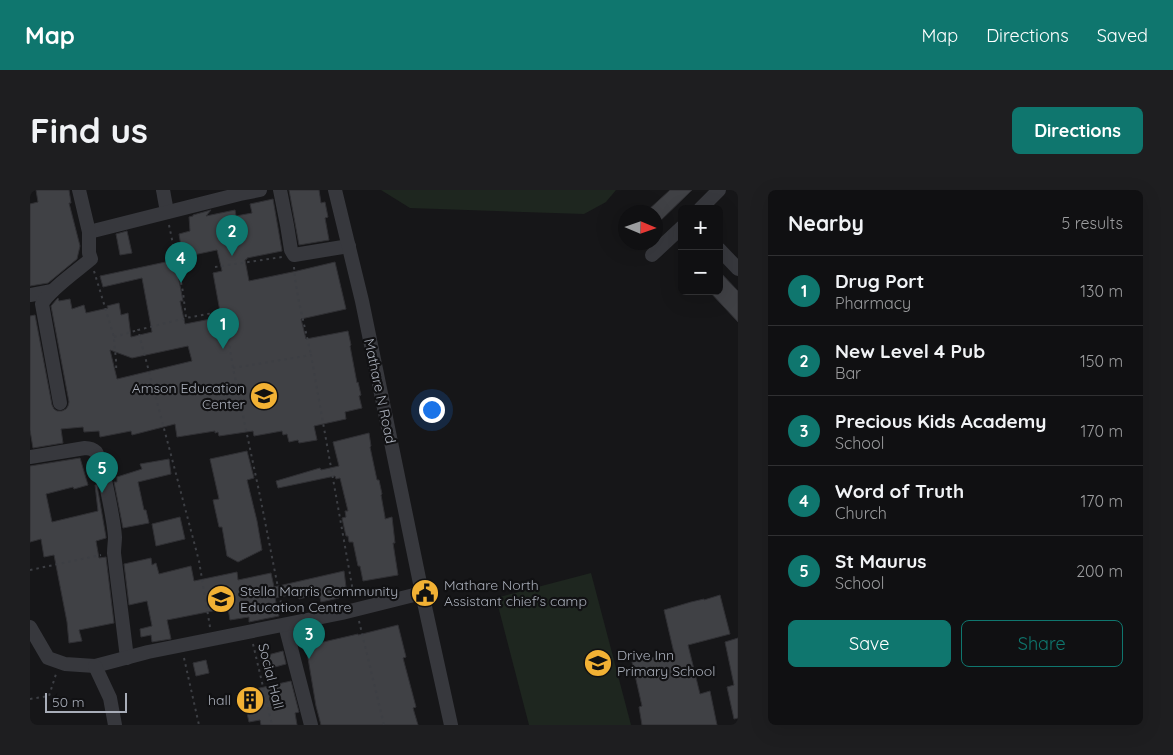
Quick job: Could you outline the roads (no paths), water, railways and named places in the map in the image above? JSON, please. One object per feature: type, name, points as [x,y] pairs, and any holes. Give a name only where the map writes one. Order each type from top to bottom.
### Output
[{"type":"street","points":[[60,404],[42,304],[52,291],[91,259],[89,253],[89,232],[79,190]]},
{"type":"street","points":[[163,190],[167,212]]},
{"type":"street","points":[[89,232],[260,190]]},
{"type":"street","points":[[280,190],[285,209],[290,250],[294,255],[349,246]]},
{"type":"street","name":"Mathare N Road","points":[[335,190],[362,301],[451,725]]},
{"type":"street","points":[[704,205],[719,190]]},
{"type":"street","points":[[652,255],[678,231]]},
{"type":"street","points":[[720,250],[738,268]]},
{"type":"street","points":[[30,294],[52,291]]},
{"type":"street","points":[[30,456],[85,448],[94,450],[98,455],[115,537],[114,552],[126,658]]},
{"type":"street","points":[[30,627],[48,658],[65,664],[95,666],[148,652],[285,625],[422,593]]},
{"type":"street","points":[[285,625],[311,725]]},
{"type":"street","points":[[95,666],[110,698],[115,725]]},
{"type":"place","name":"New Level 4 Pub","points":[[232,256]]},
{"type":"place","name":"Word of Truth","points":[[181,283]]},
{"type":"place","name":"Drug Port","points":[[223,349]]},
{"type":"place","name":"Amson Education Center","points":[[264,396]]},
{"type":"place","name":"St Maurus","points":[[102,493]]},
{"type":"place","name":"Mathare North Assistant chief's camp","points":[[425,593]]},
{"type":"place","name":"Stella Marris Community Education Centre","points":[[221,599]]},
{"type":"place","name":"Precious Kids Academy","points":[[309,659]]},
{"type":"place","name":"Drive Inn Primary School","points":[[598,663]]},
{"type":"place","name":"hall","points":[[250,700]]}]
